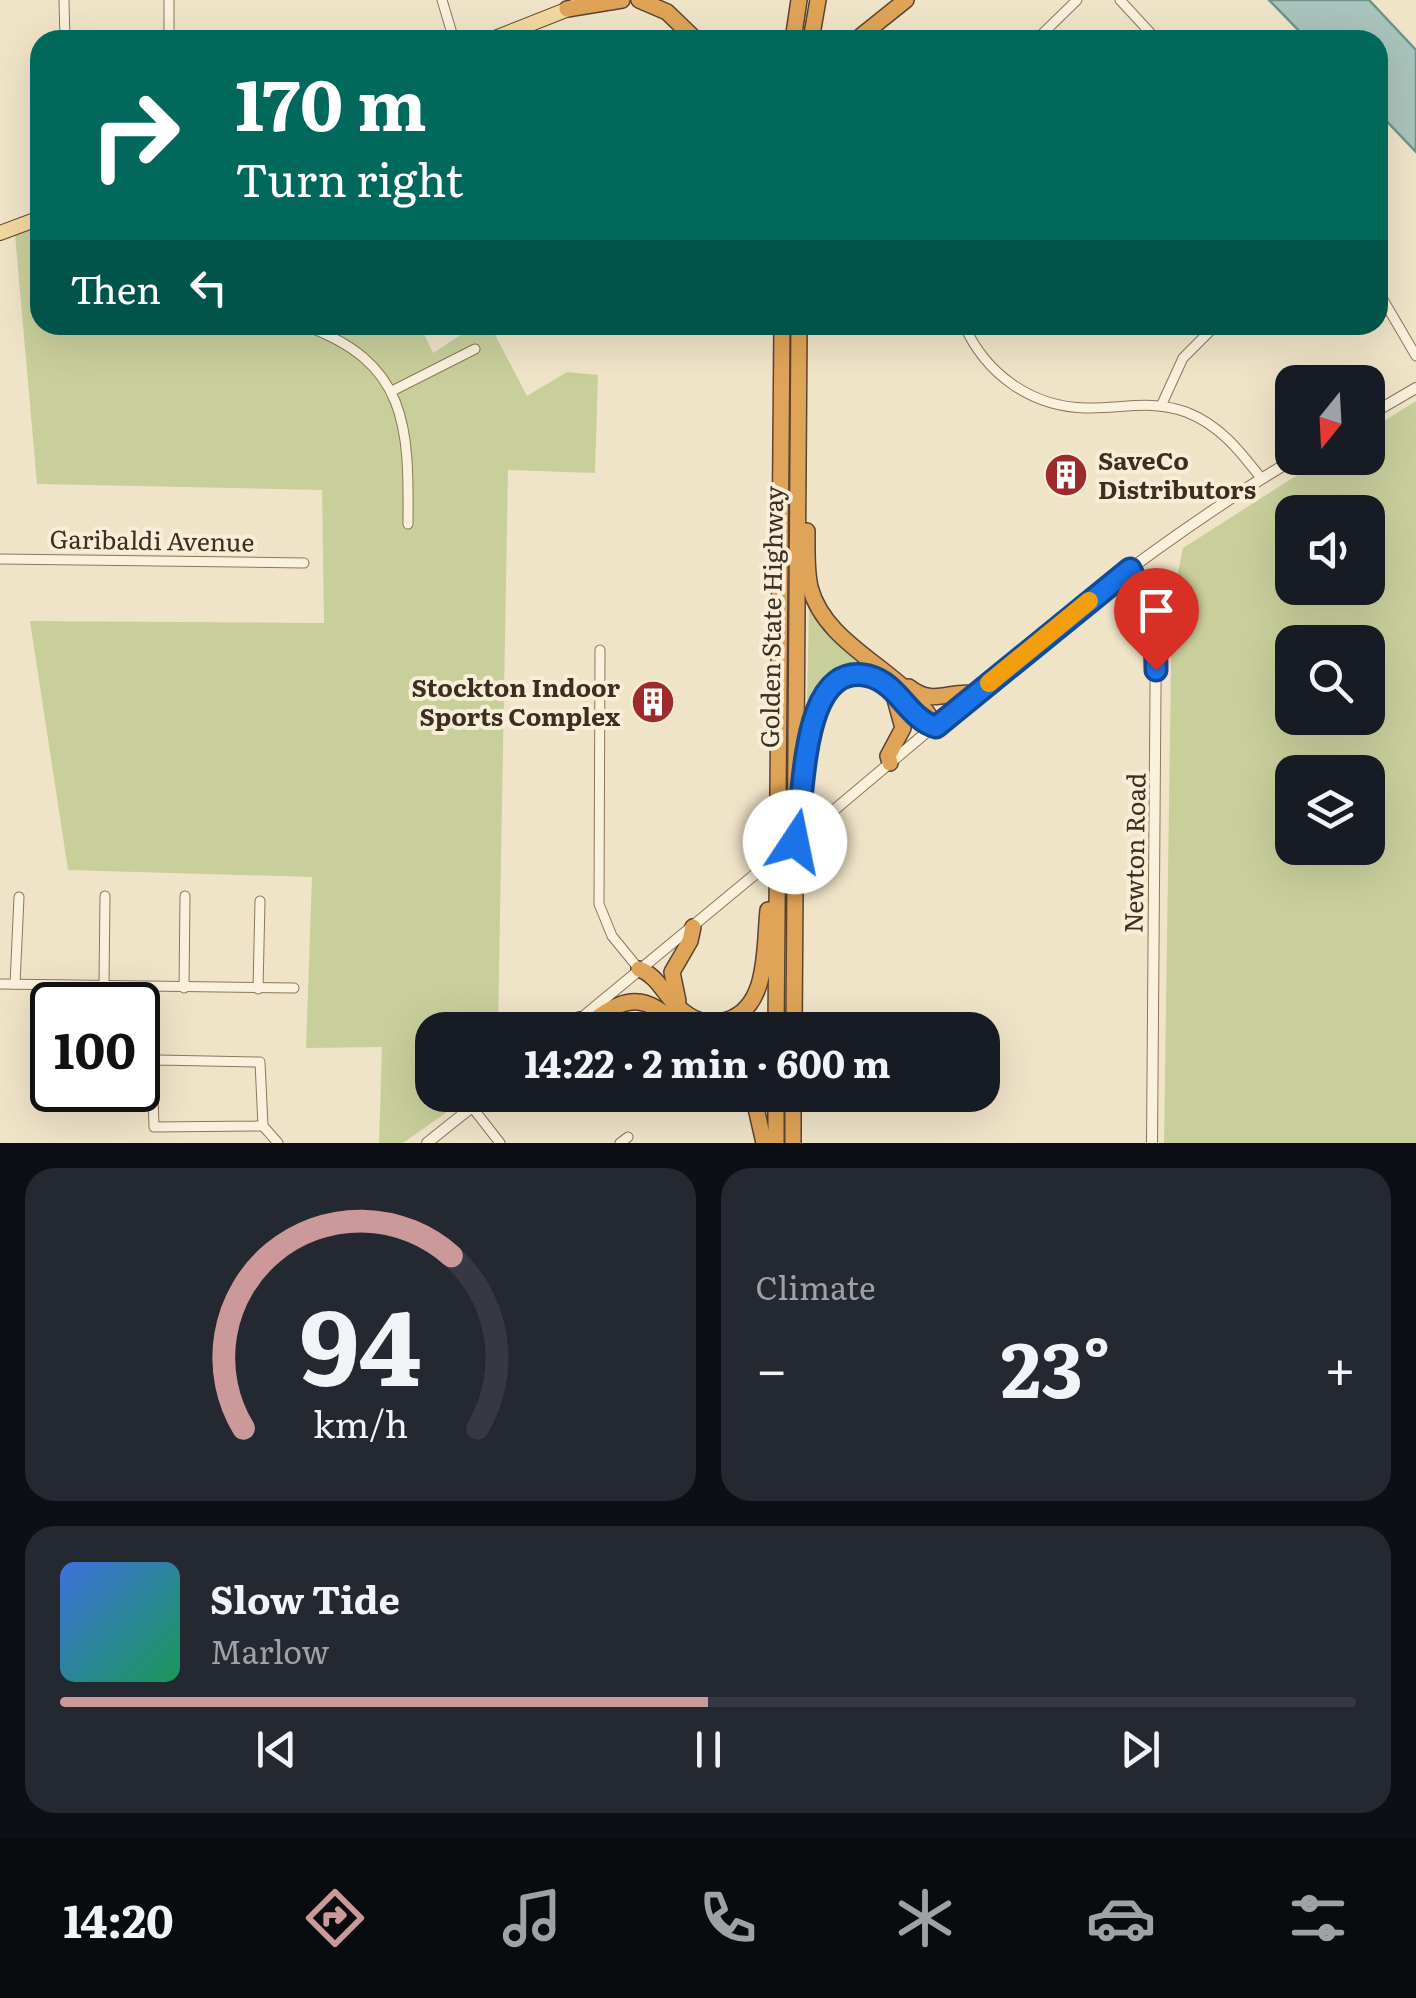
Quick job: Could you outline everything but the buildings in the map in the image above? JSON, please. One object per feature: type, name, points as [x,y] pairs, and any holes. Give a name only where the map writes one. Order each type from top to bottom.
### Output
[{"type":"highway","points":[[568,9],[622,0]]},
{"type":"highway","points":[[639,0],[667,12],[686,30]]},
{"type":"highway","points":[[794,30],[798,0]]},
{"type":"highway","points":[[813,30],[818,0]]},
{"type":"highway","points":[[868,30],[906,0]]},
{"type":"highway","name":"Golden State Highway","points":[[776,1012],[782,335]]},
{"type":"highway","name":"Golden State Highway","points":[[794,1012],[800,335]]},
{"type":"highway","points":[[798,494],[806,505],[810,582],[819,607],[832,625],[896,686],[922,723],[936,727]]},
{"type":"highway","points":[[795,842],[818,702],[828,688],[849,677],[866,675],[932,698],[964,692],[976,694]]},
{"type":"highway","points":[[890,763],[888,756],[903,728],[896,686]]},
{"type":"highway","points":[[741,1012],[760,986],[770,893],[777,877]]},
{"type":"highway","points":[[676,1012],[672,972],[690,941],[692,927]]},
{"type":"highway","points":[[639,969],[650,973],[675,1012]]},
{"type":"highway","points":[[605,1012],[630,1000],[671,1012]]},
{"type":"highway","points":[[757,1112],[764,1143]]},
{"type":"highway","points":[[776,1112],[776,1143]]},
{"type":"highway","points":[[793,1112],[793,1143]]},
{"type":"main road","points":[[515,30],[590,0]]},
{"type":"main road","points":[[0,233],[30,222]]},
{"type":"street","points":[[64,0],[65,30]]},
{"type":"street","points":[[169,0],[169,30]]},
{"type":"street","points":[[442,0],[451,30]]},
{"type":"street","points":[[1046,30],[1077,0]]},
{"type":"street","points":[[1120,0],[1148,30]]},
{"type":"street","points":[[1388,308],[1416,356]]},
{"type":"street","points":[[325,335],[350,346],[392,391],[406,428],[408,524]]},
{"type":"street","points":[[971,335],[996,372],[1044,401],[1086,408],[1136,403],[1162,406],[1212,425],[1232,441],[1261,478]]},
{"type":"street","points":[[1162,406],[1183,358],[1206,335]]},
{"type":"street","points":[[392,391],[476,349]]},
{"type":"street","points":[[1385,406],[1416,388]]},
{"type":"street","points":[[589,1012],[1130,569],[1275,470]]},
{"type":"street","name":"Garibaldi Avenue","points":[[0,560],[304,564]]},
{"type":"street","name":"Newton Road","points":[[1130,569],[1156,625],[1152,1143]]},
{"type":"street","points":[[600,650],[599,904],[612,936],[639,969]]},
{"type":"street","points":[[104,982],[105,896]]},
{"type":"street","points":[[184,988],[185,896]]},
{"type":"street","points":[[15,984],[19,897]]},
{"type":"street","points":[[258,989],[260,901]]},
{"type":"street","points":[[0,984],[30,984]]},
{"type":"street","points":[[160,987],[294,988]]},
{"type":"street","points":[[263,1126],[154,1127],[154,1062],[260,1062],[263,1126],[278,1143]]},
{"type":"street","points":[[427,1143],[466,1112]]},
{"type":"street","points":[[476,1112],[500,1143]]},
{"type":"green space","points":[[30,230],[30,335],[425,335],[433,353],[461,335],[495,335],[527,396],[567,372],[598,375],[595,473],[508,470],[498,1012],[415,1012],[415,1112],[447,1112],[403,1143],[379,1143],[382,1047],[306,1048],[312,877],[68,870],[30,621],[324,623],[322,490],[37,484],[15,234]]},
{"type":"green space","points":[[1416,401],[1416,1143],[1164,1143],[1172,602],[1183,548],[1297,475],[1385,475],[1385,420]]},
{"type":"green space","points":[[809,605],[870,669],[833,674],[820,686],[811,703],[807,702]]},
{"type":"water","points":[[1269,0],[1369,0],[1416,50],[1416,152],[1388,123],[1388,30],[1298,30]]},
{"type":"slow traffic","points":[[989,683],[1089,601]]},
{"type":"place","name":"SaveCo Distributors","points":[[1066,475]]},
{"type":"place","name":"Stockton Indoor Sports Complex","points":[[653,702]]},
{"type":"route","points":[[795,842],[814,713],[828,688],[849,677],[866,675],[883,682],[922,723],[936,727],[1130,569],[1155,618],[1156,670]]}]
